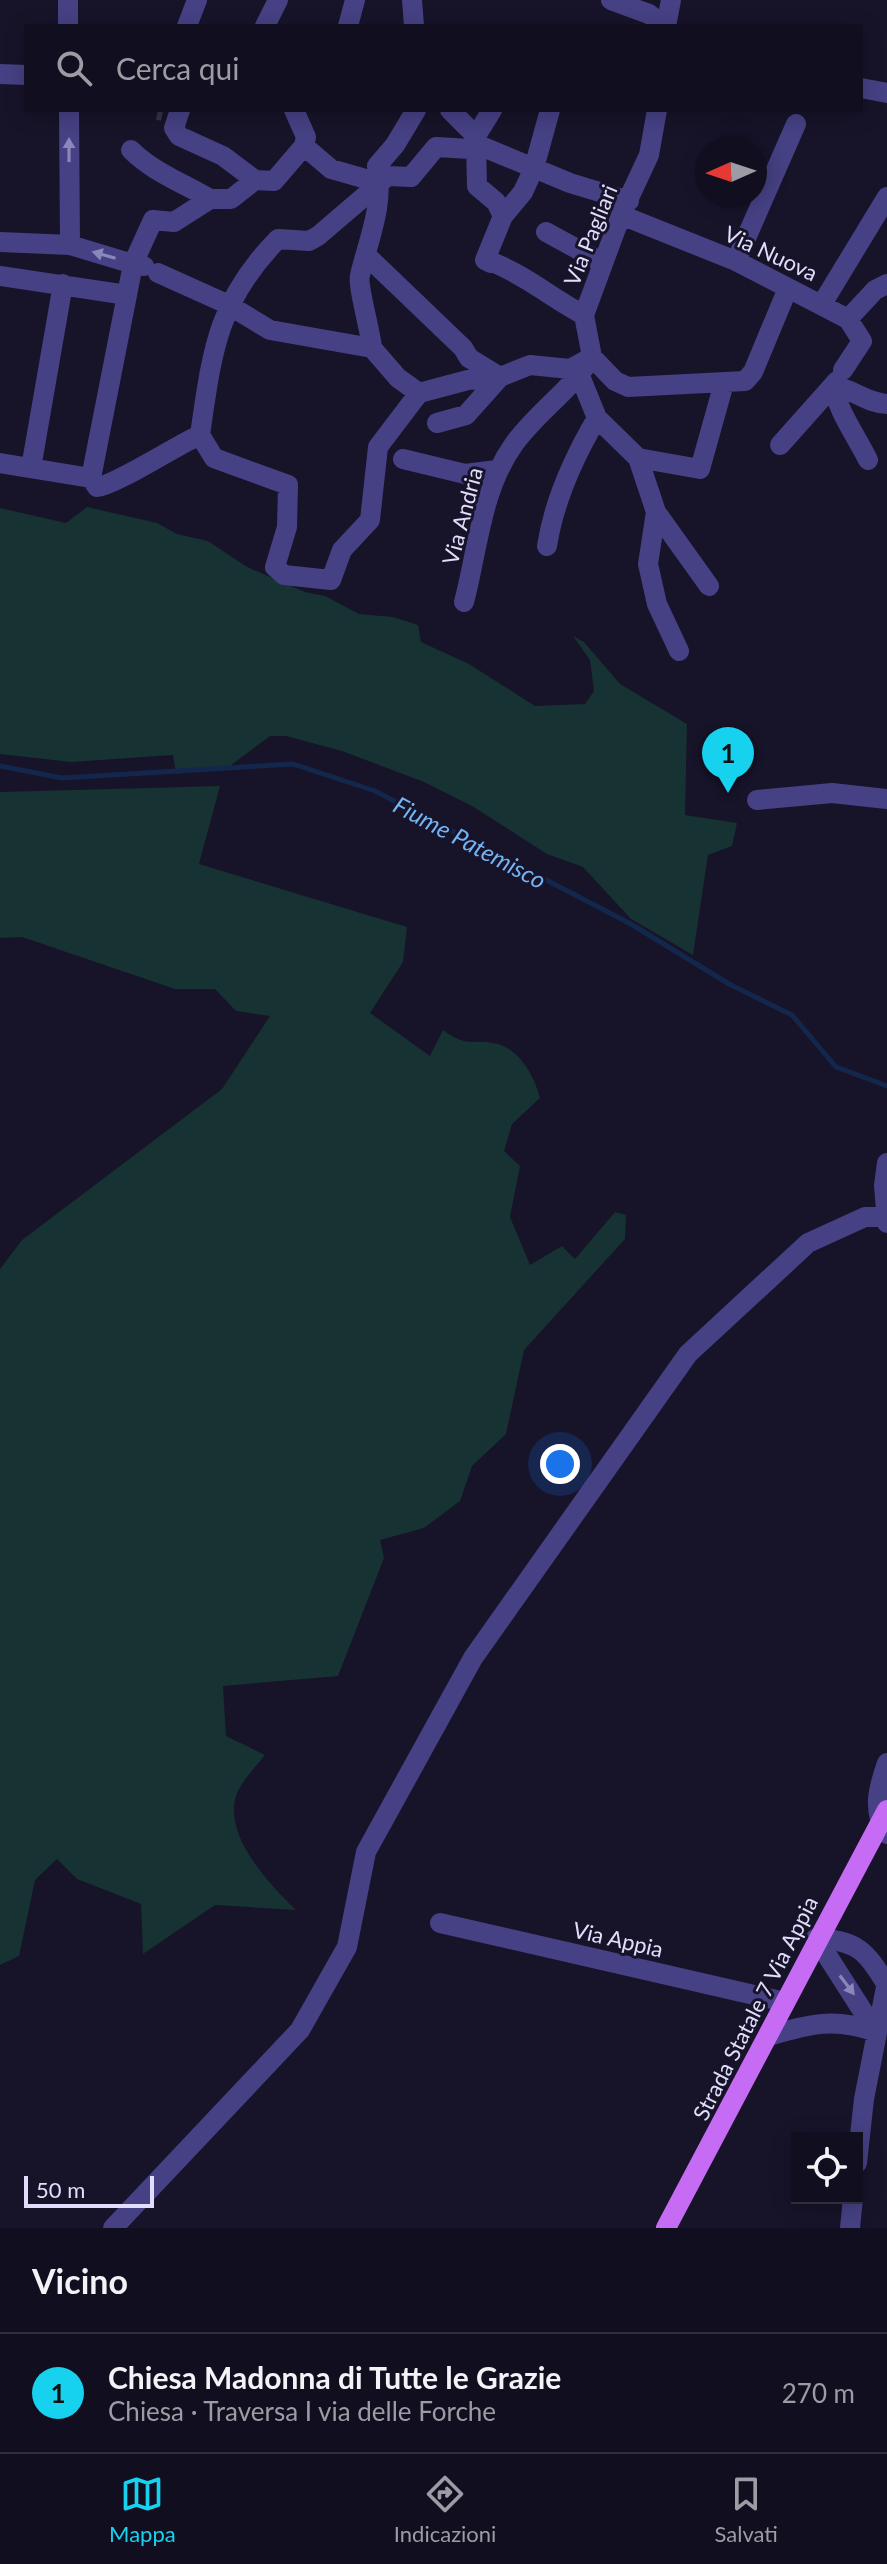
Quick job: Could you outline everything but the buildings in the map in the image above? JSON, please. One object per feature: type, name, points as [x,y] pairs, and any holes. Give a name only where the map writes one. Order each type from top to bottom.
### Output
[{"type":"main road","name":"Strada Statale 7 Via Appia","points":[[666,2228],[769,2036],[816,1938],[885,1822]]},
{"type":"street","points":[[68,0],[68,24]]},
{"type":"street","points":[[188,24],[197,0]]},
{"type":"street","points":[[266,24],[278,0]]},
{"type":"street","points":[[349,24],[355,0]]},
{"type":"street","points":[[412,0],[414,24]]},
{"type":"street","points":[[611,0],[649,14],[662,24]]},
{"type":"street","points":[[665,24],[671,0]]},
{"type":"street","points":[[0,74],[24,75]]},
{"type":"street","points":[[863,88],[887,93]]},
{"type":"street","points":[[69,112],[70,245]]},
{"type":"street","points":[[415,112],[395,145],[377,166],[380,196],[367,256],[359,277],[372,348],[398,378],[419,393]]},
{"type":"street","points":[[452,112],[476,140],[477,186],[496,202],[503,216]]},
{"type":"street","points":[[491,112],[470,149],[436,147],[411,177],[387,176],[318,236],[309,241],[278,239],[258,260],[227,304],[208,377],[200,435],[214,458],[288,485],[287,527],[275,567],[284,575],[331,580],[342,550],[370,520],[378,447],[419,393],[468,380],[500,377],[530,365],[570,369],[592,357]]},
{"type":"street","points":[[549,112],[534,168],[523,192],[503,216],[485,260],[513,271],[546,295],[584,315]]},
{"type":"street","name":"Via Pagliari","points":[[592,357],[584,315],[649,155],[657,112]]},
{"type":"street","points":[[174,116],[179,136],[223,156],[255,180],[274,181],[304,146],[306,137],[297,117]]},
{"type":"street","points":[[736,261],[796,124]]},
{"type":"street","name":"Via Nuova","points":[[476,140],[736,261],[848,319]]},
{"type":"street","points":[[304,146],[331,169],[380,183]]},
{"type":"street","points":[[131,150],[151,169],[173,177],[210,199],[231,199],[255,180]]},
{"type":"street","points":[[822,304],[881,223],[887,197]]},
{"type":"street","points":[[200,435],[155,456],[109,486],[97,487],[91,478],[133,264],[153,220],[174,222],[210,199]]},
{"type":"street","points":[[546,232],[603,263]]},
{"type":"street","points":[[0,242],[70,245],[156,272],[227,304],[270,330],[372,348]]},
{"type":"street","points":[[367,256],[463,348],[469,358],[500,377]]},
{"type":"street","points":[[0,276],[127,295]]},
{"type":"street","points":[[31,468],[63,284]]},
{"type":"street","points":[[780,445],[839,376],[862,341],[848,319],[875,290],[887,284]]},
{"type":"street","points":[[592,357],[615,381],[628,387],[745,381],[753,372],[788,288]]},
{"type":"street","points":[[592,357],[580,376],[597,418],[638,458],[656,512],[709,586]]},
{"type":"street","name":"Via Andria","points":[[464,602],[497,470],[528,425],[580,376]]},
{"type":"street","points":[[839,376],[845,387],[868,401],[887,404]]},
{"type":"street","points":[[839,376],[836,402],[853,426],[868,460]]},
{"type":"street","points":[[437,423],[466,415],[500,377]]},
{"type":"street","points":[[638,458],[700,469],[724,383]]},
{"type":"street","points":[[547,546],[551,518],[579,449],[597,418]]},
{"type":"street","points":[[403,459],[465,474],[497,470]]},
{"type":"street","points":[[0,463],[91,478]]},
{"type":"street","points":[[656,512],[648,564],[657,604],[679,651]]},
{"type":"street","points":[[757,800],[832,793],[887,799]]},
{"type":"street","points":[[113,2228],[300,2030],[347,1947],[366,1852],[473,1658],[688,1354],[808,1243],[865,1217],[886,1220],[887,1163]]},
{"type":"street","points":[[885,1822],[878,1790],[887,1763]]},
{"type":"street","name":"Via Appia","points":[[440,1923],[785,2002]]},
{"type":"street","points":[[816,1938],[846,1940],[867,1953],[887,1984],[876,2032],[861,2132]]},
{"type":"street","points":[[816,1938],[876,2032]]},
{"type":"street","points":[[769,2036],[809,2024],[847,2022],[876,2032]]},
{"type":"street","points":[[850,2228],[852,2204]]},
{"type":"green space","points":[[87,507],[157,523],[177,534],[208,541],[247,567],[305,592],[325,596],[359,614],[393,617],[418,625],[421,642],[469,664],[535,706],[585,704],[594,691],[590,660],[573,636],[584,642],[620,684],[687,724],[685,815],[737,823],[732,846],[708,855],[693,955],[631,919],[583,867],[547,854],[472,806],[424,782],[342,751],[286,736],[270,736],[230,766],[176,774],[173,755],[71,762],[0,754],[0,508],[66,523]]},
{"type":"green space","points":[[220,786],[199,864],[407,927],[403,962],[370,1013],[430,1056],[443,1030],[459,1040],[498,1044],[514,1053],[526,1066],[540,1098],[512,1124],[504,1151],[520,1166],[510,1217],[530,1265],[562,1246],[575,1259],[615,1212],[626,1215],[625,1239],[524,1350],[506,1434],[472,1466],[460,1501],[424,1528],[380,1540],[384,1558],[338,1676],[223,1686],[226,1736],[265,1755],[238,1791],[234,1807],[235,1823],[241,1840],[261,1872],[296,1910],[215,1905],[143,1954],[141,1904],[77,1879],[57,1859],[35,1880],[19,1956],[0,1965],[0,1269],[22,1240],[222,1089],[270,1016],[236,1011],[215,989],[175,989],[22,937],[0,938],[0,792]]},
{"type":"waterway","name":"Fiume Patemisco","points":[[0,766],[62,778],[293,764],[375,791],[631,924],[729,984],[792,1015],[836,1067],[887,1086]]},
{"type":"place","name":"Chiesa Madonna di Tutte le Grazie","points":[[728,793]]}]
